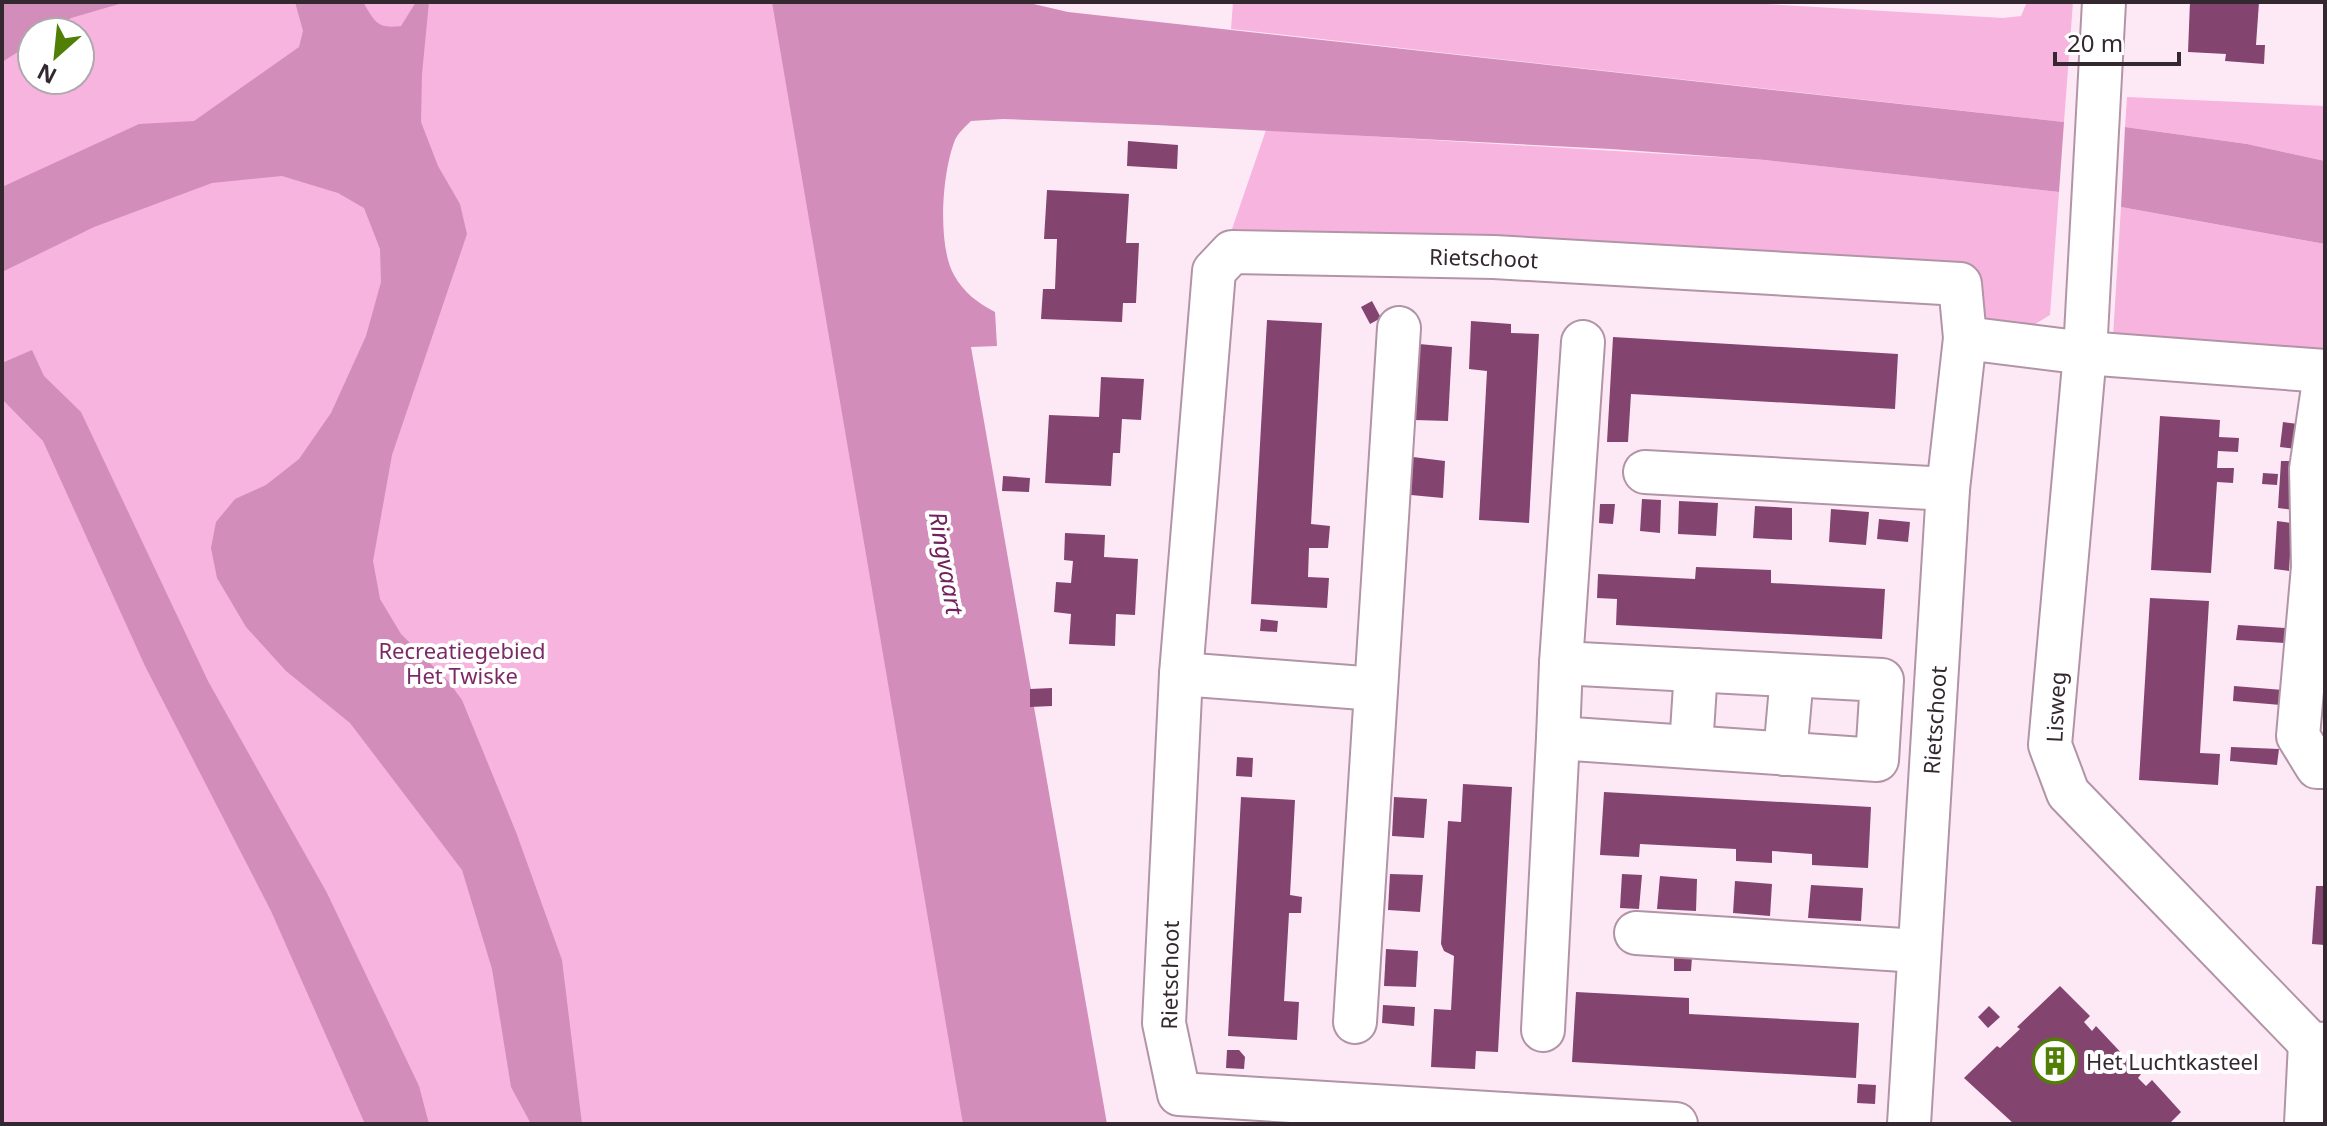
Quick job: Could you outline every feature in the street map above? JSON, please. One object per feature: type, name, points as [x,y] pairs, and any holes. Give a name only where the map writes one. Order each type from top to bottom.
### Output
[{"type":"street","name":"Lisweg","points":[[2104,2],[2085,353],[2050,745],[2068,793],[2317,1044]]},
{"type":"street","name":"Rietschoot","points":[[1676,1124],[1504,1119],[1179,1094],[1164,1023],[1181,674],[1214,271],[1232,252],[1494,257],[1960,284],[1965,338],[1948,489],[1909,1124]]},
{"type":"street","points":[[1355,1022],[1399,328]]},
{"type":"street","points":[[1965,338],[2085,353],[2325,372],[2311,469],[2319,568],[2298,736],[2317,767],[2325,767]]},
{"type":"street","points":[[1543,1030],[1561,663],[1583,342]]},
{"type":"street","points":[[1645,472],[1948,489]]},
{"type":"street","points":[[1558,738],[1877,760],[1882,680],[1561,663]]},
{"type":"street","points":[[1691,747],[1696,670]]},
{"type":"street","points":[[1181,674],[1376,689]]},
{"type":"street","points":[[1785,754],[1792,676]]},
{"type":"street","points":[[1636,933],[1919,951]]},
{"type":"street","points":[[2306,1124],[2317,1044]]},
{"type":"green space","name":"Recreatiegebied Het Twiske","points":[[2,2],[811,2],[1013,1124],[2,1124]]},
{"type":"green space","points":[[1233,2],[1733,2],[2003,18],[2021,16],[2027,2],[2073,2],[2064,122],[1231,29]]},
{"type":"green space","points":[[2127,97],[2325,106],[2325,161],[2247,144],[2125,127]]},
{"type":"green space","points":[[1266,130],[1765,160],[2059,192],[2050,315],[2032,326],[1986,322],[1965,267],[1232,229]]},
{"type":"green space","points":[[2121,207],[2325,244],[2325,349],[2113,336]]},
{"type":"water","points":[[2,2],[126,2],[78,16],[16,16],[16,53],[2,62]]},
{"type":"water","points":[[295,2],[363,2],[378,23],[393,27],[401,26],[416,2],[429,2],[421,122],[438,166],[460,204],[467,234],[392,455],[373,561],[380,599],[401,634],[448,681],[462,700],[516,832],[562,960],[582,1124],[531,1124],[511,1087],[492,969],[462,870],[350,723],[286,671],[246,627],[217,578],[211,548],[216,522],[235,499],[266,485],[299,459],[331,413],[366,336],[381,282],[380,249],[364,208],[338,193],[282,176],[212,183],[94,227],[2,272],[2,187],[139,124],[194,121],[299,47],[303,31]]},
{"type":"water","name":"Ringvaart","points":[[772,2],[1025,2],[1068,12],[2064,122],[2059,192],[1765,160],[1611,149],[1156,125],[1003,119],[971,121],[955,140],[947,170],[943,208],[945,246],[954,275],[962,287],[995,312],[997,346],[971,347],[1107,1124],[963,1124]]},
{"type":"water","points":[[2125,127],[2247,144],[2325,161],[2325,244],[2121,207]]},
{"type":"water","points":[[32,350],[44,376],[81,412],[208,681],[327,893],[419,1086],[429,1124],[365,1124],[271,911],[145,666],[43,441],[2,399],[2,363]]},
{"type":"building","points":[[2190,2],[2259,2],[2256,45],[2265,45],[2264,64],[2225,61],[2226,54],[2188,52]]},
{"type":"building","points":[[1128,141],[1178,145],[1177,169],[1127,166]]},
{"type":"building","points":[[1047,190],[1129,194],[1126,243],[1139,243],[1136,303],[1123,303],[1122,322],[1041,319],[1043,289],[1055,289],[1057,239],[1044,239]]},
{"type":"building","points":[[1372,301],[1381,318],[1370,324],[1361,307]]},
{"type":"building","points":[[1267,320],[1322,323],[1311,524],[1330,526],[1328,548],[1309,548],[1308,577],[1329,578],[1327,608],[1251,604]]},
{"type":"building","points":[[1471,321],[1511,324],[1511,333],[1539,334],[1529,523],[1479,520],[1487,371],[1469,369]]},
{"type":"building","points":[[1613,337],[1898,354],[1895,409],[1631,394],[1628,442],[1607,442]]},
{"type":"building","points":[[1419,344],[1452,347],[1448,421],[1415,420]]},
{"type":"building","points":[[1101,377],[1144,379],[1141,420],[1122,419],[1120,453],[1113,453],[1111,486],[1045,483],[1049,415],[1099,417]]},
{"type":"building","points":[[2160,416],[2220,420],[2219,437],[2239,438],[2238,452],[2218,451],[2217,468],[2234,468],[2233,483],[2217,482],[2211,573],[2151,570]]},
{"type":"building","points":[[2283,422],[2298,424],[2296,449],[2280,447]]},
{"type":"building","points":[[1413,457],[1445,461],[1443,498],[1411,495]]},
{"type":"building","points":[[2281,461],[2296,461],[2293,510],[2278,508]]},
{"type":"building","points":[[2263,473],[2278,474],[2277,485],[2262,484]]},
{"type":"building","points":[[1003,476],[1030,478],[1029,492],[1002,491]]},
{"type":"building","points":[[1642,499],[1661,500],[1660,533],[1640,531]]},
{"type":"building","points":[[1679,501],[1718,503],[1716,536],[1678,534]]},
{"type":"building","points":[[1600,504],[1615,504],[1613,524],[1599,523]]},
{"type":"building","points":[[1755,506],[1792,508],[1792,540],[1753,538]]},
{"type":"building","points":[[1831,509],[1869,512],[1866,545],[1829,542]]},
{"type":"building","points":[[1879,519],[1910,522],[1908,542],[1877,539]]},
{"type":"building","points":[[2277,521],[2292,523],[2289,571],[2274,569]]},
{"type":"building","points":[[1065,533],[1105,535],[1104,557],[1138,559],[1135,615],[1116,614],[1115,646],[1069,644],[1071,614],[1054,612],[1056,582],[1071,583],[1073,561],[1064,560]]},
{"type":"building","points":[[1696,567],[1771,570],[1771,583],[1885,589],[1882,639],[1616,625],[1617,599],[1597,598],[1598,574],[1695,579]]},
{"type":"building","points":[[2150,598],[2209,601],[2200,753],[2220,754],[2218,785],[2139,780]]},
{"type":"building","points":[[1261,619],[1278,621],[1277,632],[1260,631]]},
{"type":"building","points":[[2238,625],[2285,628],[2285,643],[2236,640]]},
{"type":"building","points":[[2234,686],[2283,690],[2281,705],[2233,701]]},
{"type":"building","points":[[1052,688],[1052,706],[1030,707],[1030,689]]},
{"type":"building","points":[[2231,747],[2279,749],[2277,765],[2230,761]]},
{"type":"building","points":[[1237,757],[1253,758],[1252,777],[1236,776]]},
{"type":"building","points":[[1463,784],[1512,787],[1498,1052],[1476,1051],[1475,1069],[1431,1067],[1434,1009],[1451,1010],[1454,956],[1444,951],[1441,944],[1448,821],[1461,822]]},
{"type":"building","points":[[1604,792],[1871,807],[1868,868],[1812,865],[1812,854],[1772,851],[1772,863],[1736,861],[1736,849],[1640,844],[1639,857],[1600,855]]},
{"type":"building","points":[[1241,797],[1295,800],[1290,895],[1302,897],[1301,913],[1289,913],[1284,1001],[1299,1002],[1297,1040],[1228,1036]]},
{"type":"building","points":[[1394,797],[1427,799],[1424,838],[1392,836]]},
{"type":"building","points":[[1390,874],[1423,875],[1420,912],[1388,910]]},
{"type":"building","points":[[1622,874],[1642,875],[1639,909],[1620,908]]},
{"type":"building","points":[[1660,876],[1697,879],[1696,911],[1657,909]]},
{"type":"building","points":[[1735,881],[1772,884],[1770,916],[1733,913]]},
{"type":"building","points":[[1811,885],[1863,888],[1861,921],[1808,918]]},
{"type":"building","points":[[2316,886],[2325,886],[2325,945],[2312,944]]},
{"type":"building","points":[[1386,949],[1418,951],[1416,987],[1384,986]]},
{"type":"building","points":[[1674,956],[1692,957],[1691,971],[1674,971]]},
{"type":"building","name":"Het Luchtkasteel","points":[[2060,986],[2090,1016],[2084,1022],[2092,1031],[2096,1026],[2141,1074],[2138,1078],[2146,1086],[2152,1080],[2181,1112],[2169,1124],[2014,1124],[1964,1078],[2020,1029],[2017,1027]]},
{"type":"building","points":[[1576,992],[1689,998],[1689,1014],[1859,1023],[1856,1078],[1572,1062]]},
{"type":"building","points":[[1383,1005],[1415,1007],[1414,1026],[1382,1023]]},
{"type":"building","points":[[1989,1006],[2000,1017],[1988,1028],[1978,1017]]},
{"type":"building","points":[[1227,1050],[1239,1050],[1245,1057],[1244,1069],[1226,1068]]},
{"type":"building","points":[[1858,1084],[1876,1085],[1875,1104],[1857,1103]]},
{"type":"place","name":"Het Luchtkasteel","points":[[2055,1061]]}]
